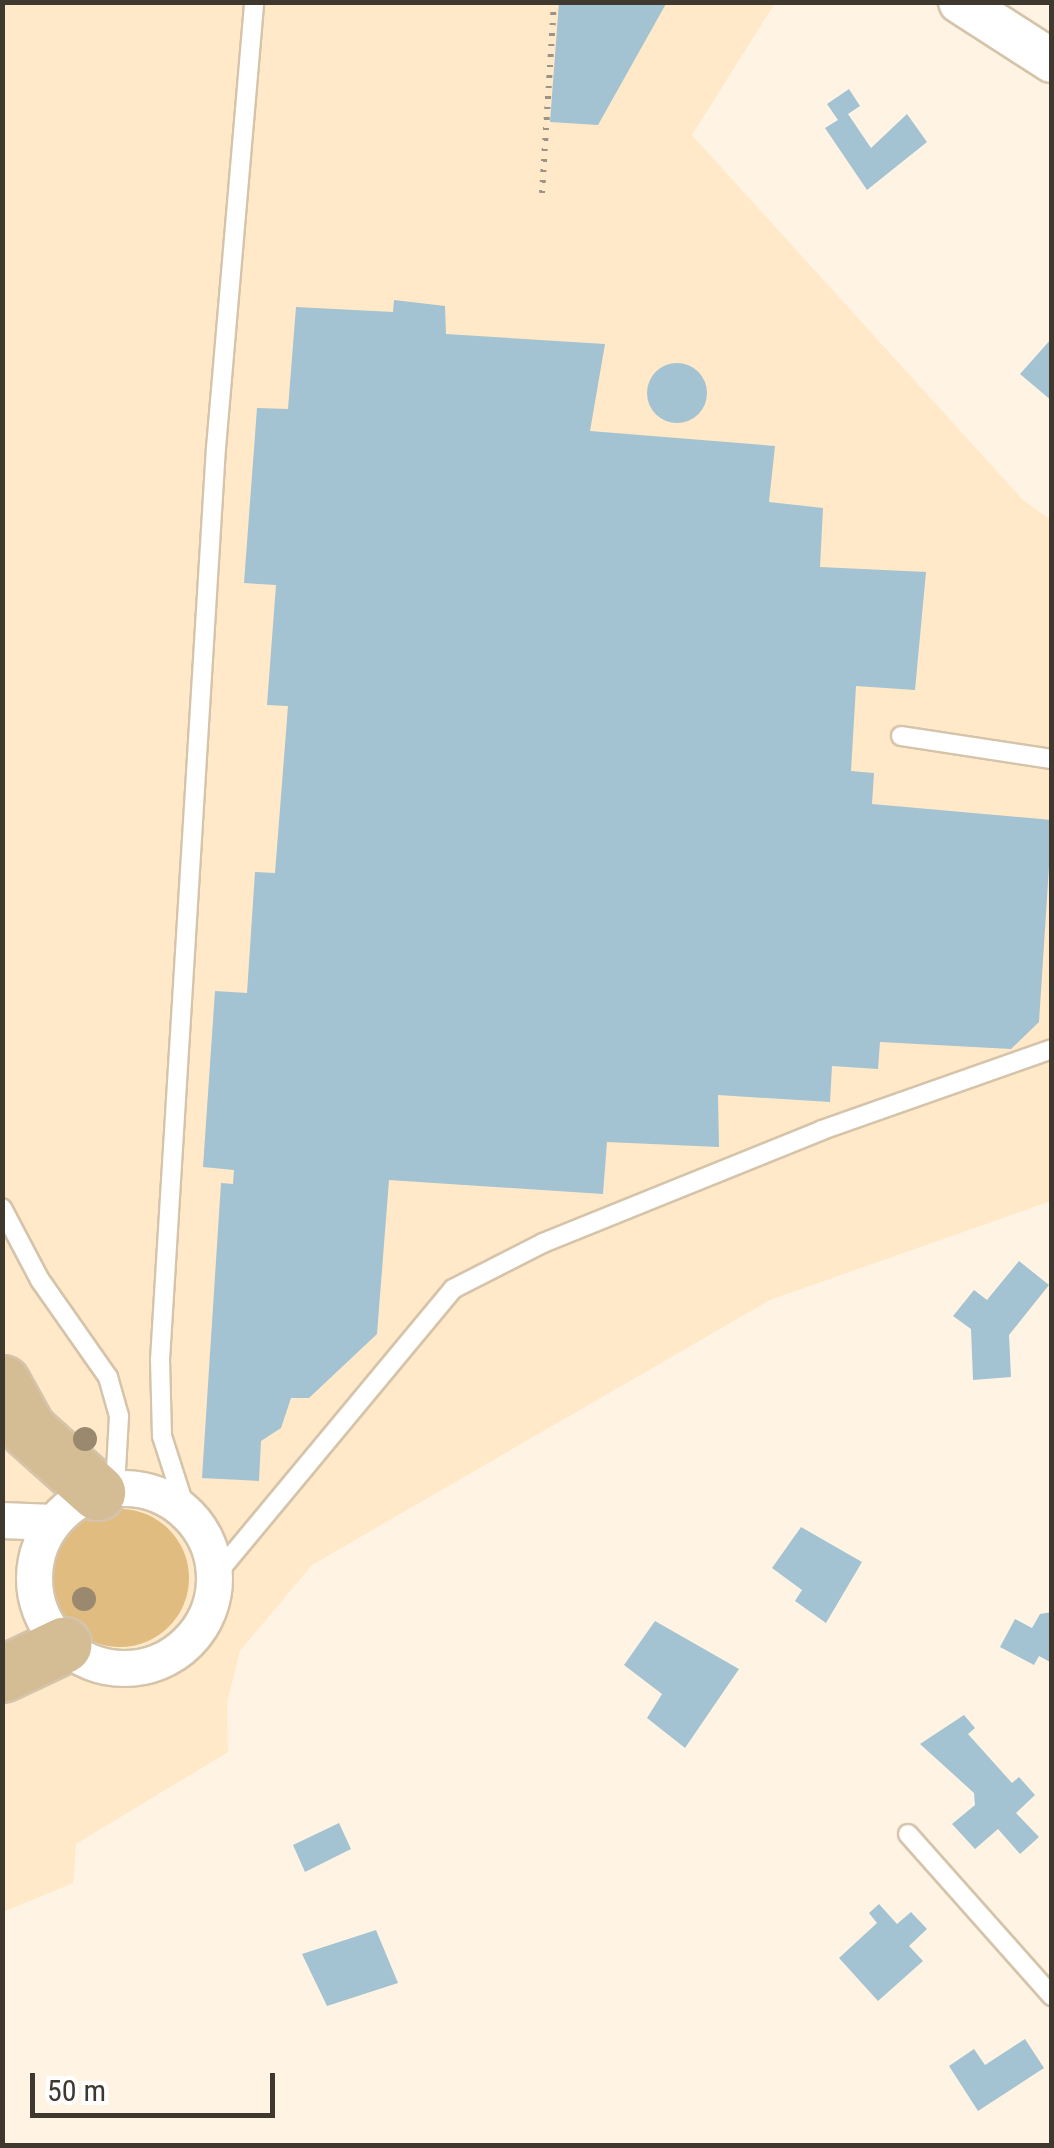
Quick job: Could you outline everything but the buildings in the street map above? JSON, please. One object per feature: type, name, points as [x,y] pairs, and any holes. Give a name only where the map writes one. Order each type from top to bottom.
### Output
[{"type":"main road","points":[[2,1383],[28,1430],[106,1490]]},
{"type":"main road","points":[[2,1674],[63,1645]]},
{"type":"street","points":[[960,2],[1052,61]]},
{"type":"street","points":[[2,1520],[53,1522],[106,1490],[166,1498],[202,1532],[214,1577],[203,1622],[160,1660],[104,1666],[63,1645],[39,1609],[35,1566],[53,1522]]},
{"type":"street","points":[[2,1539],[35,1566]]},
{"type":"lane","points":[[187,1514],[162,1436],[160,1360],[216,448],[254,2]]},
{"type":"lane","points":[[901,736],[1052,759]]},
{"type":"lane","points":[[214,1577],[453,1289],[543,1243],[804,1137],[1052,1048]]},
{"type":"lane","points":[[2,1208],[40,1280],[108,1377],[119,1416],[106,1490]]},
{"type":"lane","points":[[908,1834],[1052,1996]]},
{"type":"path","points":[[542,193],[554,2]]},
{"type":"shaded area","points":[[3,3],[775,3],[692,135],[1023,500],[1051,520],[1051,1201],[770,1300],[312,1565],[240,1651],[227,1703],[228,1752],[76,1844],[73,1883],[3,1912]]},
{"type":"shaded area","points":[[120,1509],[146,1514],[169,1529],[184,1552],[189,1578],[184,1604],[169,1627],[146,1642],[120,1647],[94,1642],[71,1627],[56,1604],[51,1578],[56,1552],[71,1529],[94,1514]]}]
